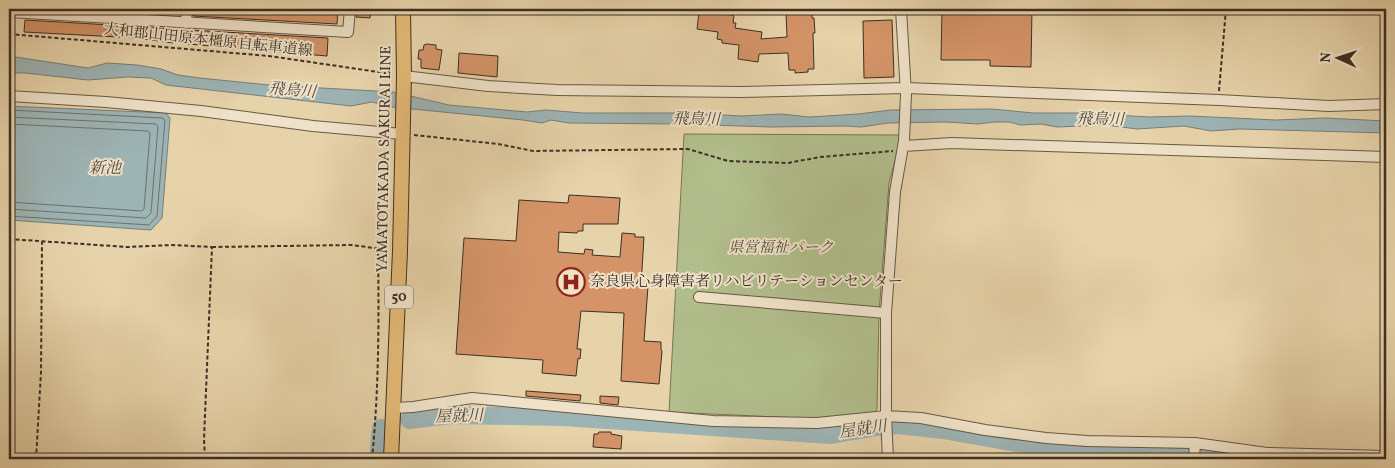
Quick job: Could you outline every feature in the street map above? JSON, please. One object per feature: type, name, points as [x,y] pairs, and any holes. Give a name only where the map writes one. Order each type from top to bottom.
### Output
[{"type":"main road","name":"YAMATOTAKADA SAKURAI LINE","points":[[391,459],[400,251],[404,78],[403,9]]},
{"type":"street","points":[[186,23],[187,9]]},
{"type":"street","points":[[9,12],[348,32],[350,9]]},
{"type":"street","points":[[888,459],[886,312],[895,192],[904,146],[906,91],[900,9]]},
{"type":"street","points":[[404,78],[557,90],[906,91],[1219,100],[1329,106],[1386,104]]},
{"type":"street","points":[[9,96],[106,102],[201,111],[313,126],[402,131]]},
{"type":"street","points":[[904,146],[952,143],[1386,157]]},
{"type":"street","points":[[698,297],[886,312]]},
{"type":"street","points":[[394,408],[472,398],[713,421],[817,423],[886,422],[921,418],[986,430],[1046,438],[1195,451],[1386,456]]},
{"type":"path","points":[[1219,100],[1226,9]]},
{"type":"path","name":"大和郡山田原本橿原自転車道線","points":[[9,34],[268,56],[404,78]]},
{"type":"path","points":[[402,131],[498,144],[533,151],[688,149],[728,161],[788,163],[904,146]]},
{"type":"path","points":[[9,238],[127,248],[172,245],[352,245],[385,250]]},
{"type":"path","points":[[36,459],[41,372],[42,242]]},
{"type":"path","points":[[205,459],[204,439],[212,246]]},
{"type":"path","points":[[372,459],[377,415],[380,250]]},
{"type":"green space","name":"県営福祉パーク","points":[[684,134],[902,135],[889,183],[879,313],[877,409],[874,414],[820,419],[669,412]]},
{"type":"water","name":"飛鳥川","points":[[9,56],[88,68],[107,63],[137,65],[161,69],[178,75],[269,85],[393,92],[449,105],[527,112],[546,110],[583,113],[688,113],[741,116],[782,114],[809,117],[891,110],[992,109],[1033,113],[1081,113],[1149,117],[1190,116],[1276,120],[1325,118],[1386,121],[1386,133],[1240,129],[1211,131],[1184,126],[1137,129],[1106,125],[1057,127],[1041,124],[1021,125],[1009,122],[978,124],[946,122],[888,123],[861,127],[569,123],[551,120],[542,123],[392,107],[372,102],[351,106],[166,85],[151,78],[128,77],[88,80],[9,73]]},
{"type":"water","name":"新池","points":[[9,106],[166,113],[170,118],[162,218],[151,230],[9,220]]},
{"type":"building","points":[[71,9],[129,9],[128,12]]},
{"type":"building","points":[[194,9],[338,9],[337,24],[193,16]]},
{"type":"building","points":[[357,9],[371,9],[370,18],[356,17]]},
{"type":"building","points":[[942,9],[1032,9],[1031,67],[990,66],[990,60],[941,60]]},
{"type":"building","points":[[699,12],[732,15],[734,16],[733,23],[736,23],[735,28],[762,32],[761,39],[787,37],[786,13],[812,12],[815,33],[813,33],[814,69],[808,69],[808,72],[795,73],[795,70],[789,70],[788,53],[759,54],[758,62],[738,59],[739,45],[722,43],[722,40],[717,39],[718,32],[697,29]]},
{"type":"building","points":[[25,20],[128,26],[127,30],[144,31],[144,27],[172,29],[173,43],[137,38],[24,32]]},
{"type":"building","points":[[892,20],[894,77],[864,78],[863,21]]},
{"type":"building","points":[[189,30],[328,38],[327,56],[188,44]]},
{"type":"building","points":[[424,45],[436,45],[436,49],[442,50],[439,70],[421,68],[421,59],[418,59],[419,50],[423,50]]},
{"type":"building","points":[[459,53],[498,56],[497,77],[458,73]]},
{"type":"building","points":[[569,195],[620,198],[618,224],[583,224],[583,231],[578,231],[577,233],[559,232],[558,252],[584,254],[585,249],[593,250],[592,255],[620,257],[622,233],[635,234],[635,237],[644,237],[641,286],[648,286],[644,341],[661,342],[659,384],[621,381],[624,313],[581,311],[577,349],[581,349],[576,376],[542,373],[543,360],[456,354],[464,238],[516,241],[519,200],[568,203]]},
{"type":"building","points":[[526,391],[581,395],[580,401],[526,396]]},
{"type":"building","points":[[600,396],[619,397],[618,405],[600,403]]},
{"type":"building","points":[[611,432],[611,434],[622,436],[621,449],[593,447],[594,434]]},
{"type":"waterway","name":"屋就川","points":[[409,420],[450,415],[563,417],[831,435],[898,425],[943,430],[1016,443],[1074,448],[1199,452],[1315,459]]},
{"type":"waterway","name":"屋就川","points":[[378,459],[381,428],[384,428]]},
{"type":"place","name":"奈良県心身障害者リハビリテーションセンター","points":[[571,282]]}]
